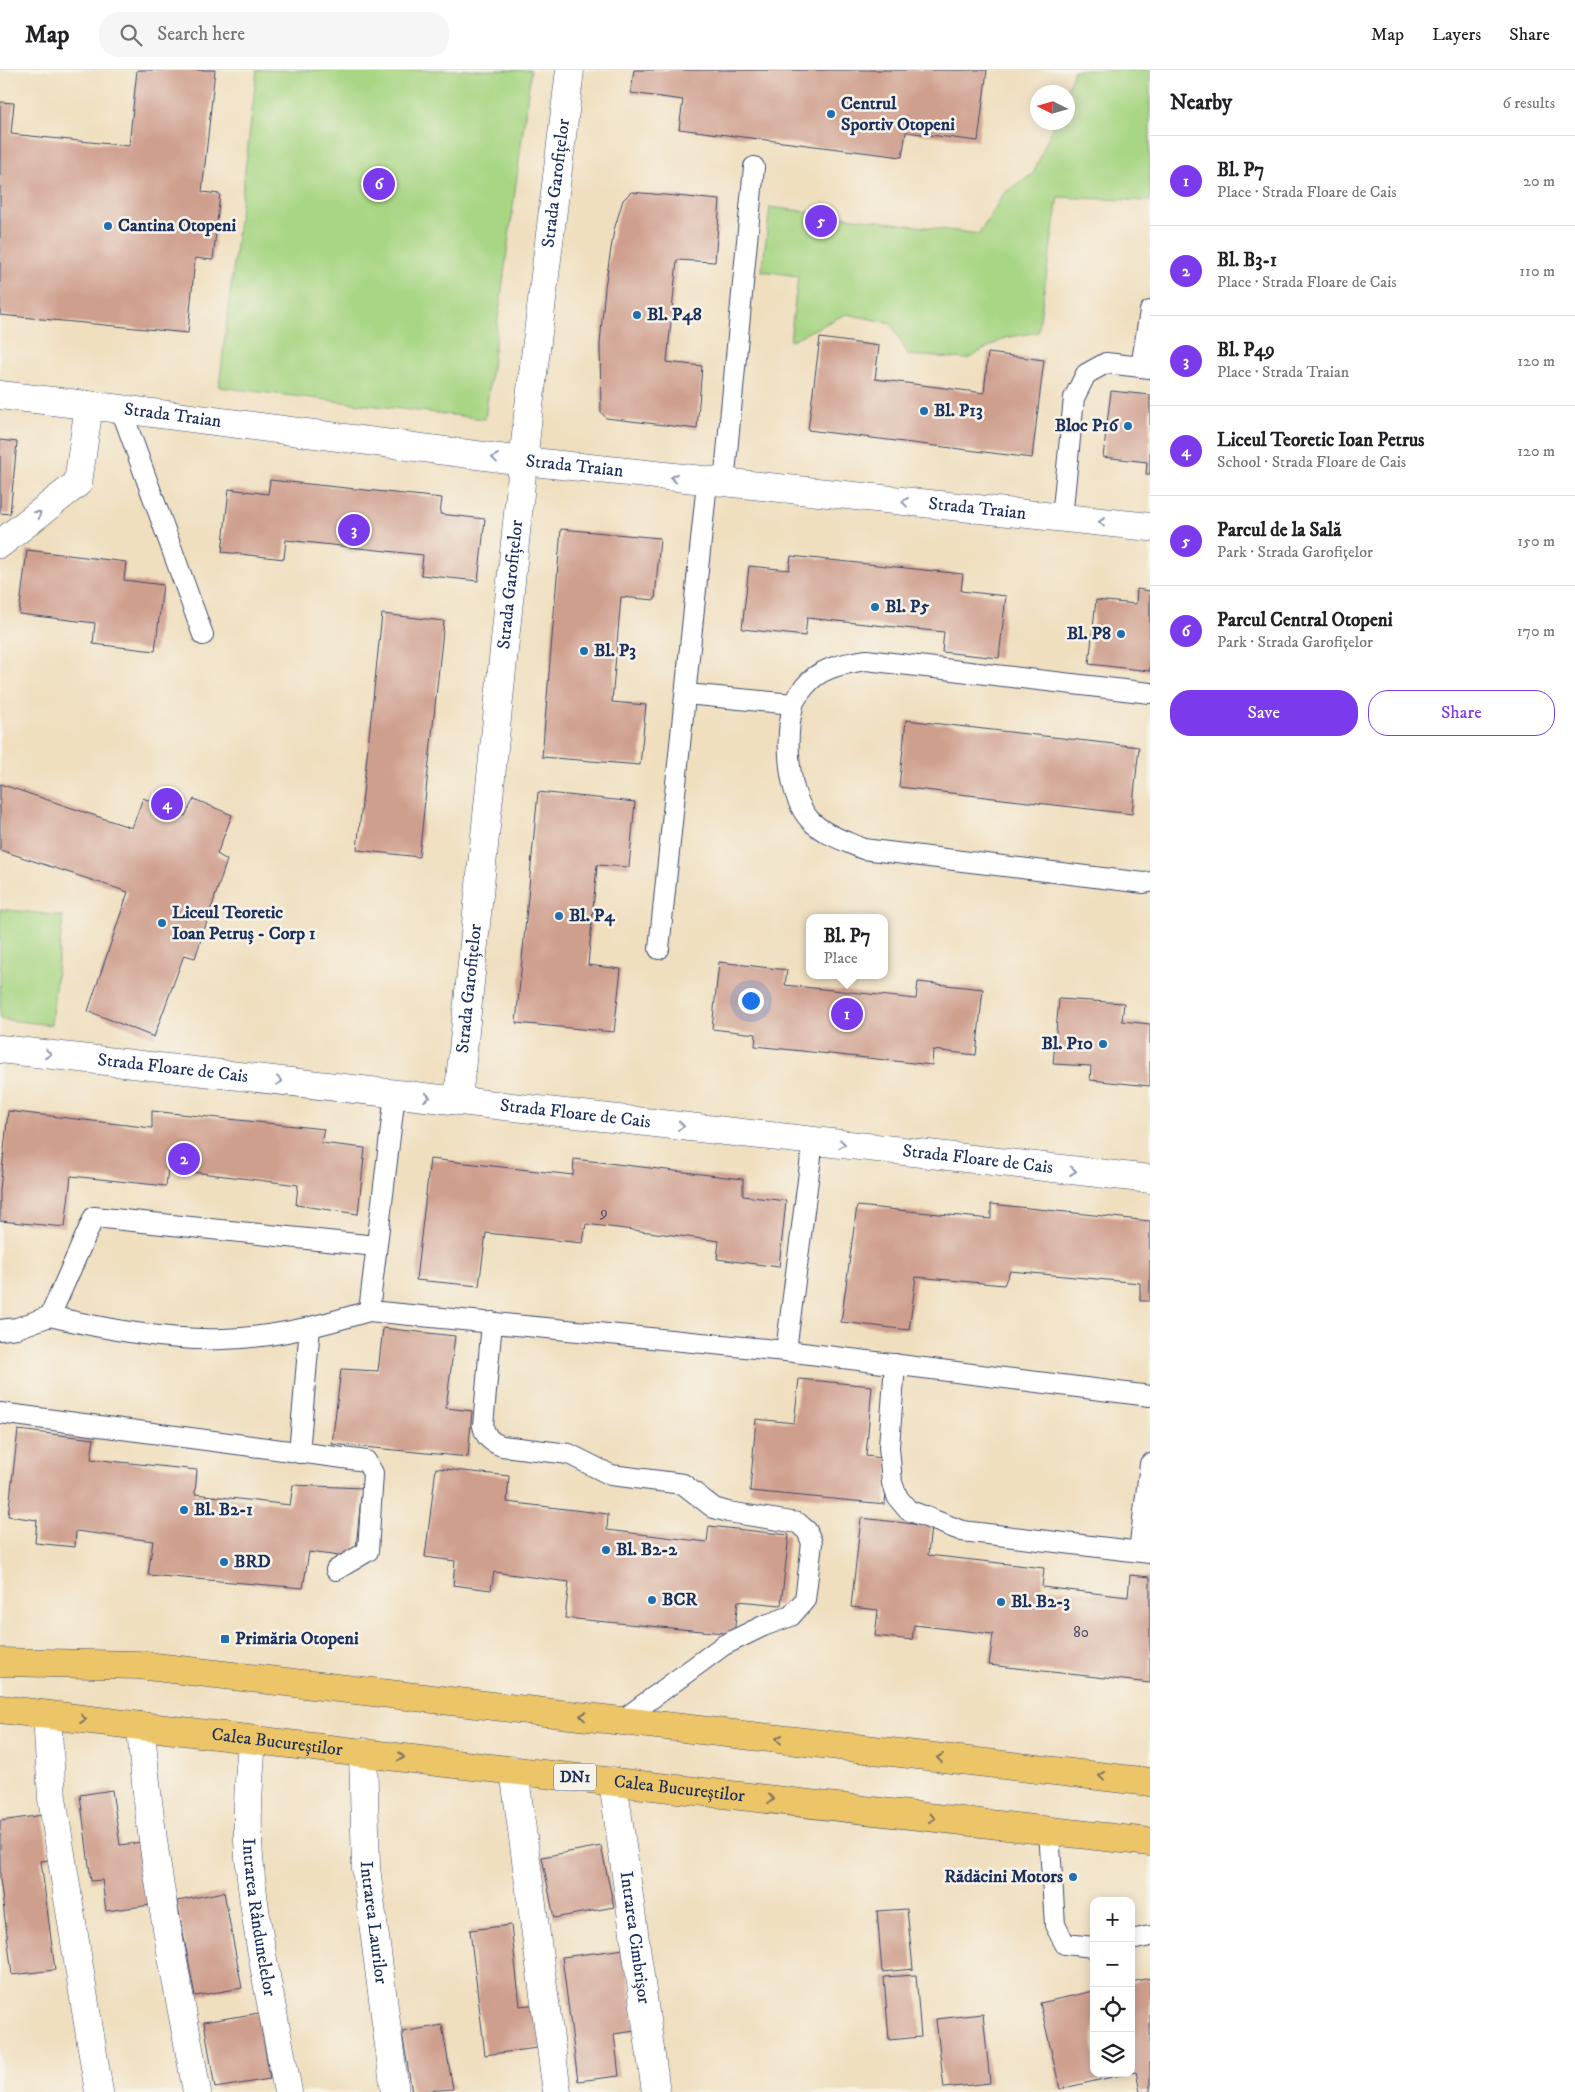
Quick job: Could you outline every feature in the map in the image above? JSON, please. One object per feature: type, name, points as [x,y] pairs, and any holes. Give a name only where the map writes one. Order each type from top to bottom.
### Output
[{"type":"highway","points":[[0,1662],[138,1665],[1150,1782]]},
{"type":"highway","name":"Calea Bucureștilor","points":[[0,1709],[252,1740],[1150,1842]]},
{"type":"street","name":"Strada Garofițelor","points":[[458,1100],[539,313],[570,70]]},
{"type":"street","name":"Strada Traian","points":[[0,395],[523,461],[1150,528]]},
{"type":"street","points":[[0,544],[78,483],[89,405]]},
{"type":"street","name":"Strada Floare de Cais","points":[[0,1049],[1150,1180]]},
{"type":"street","points":[[47,1715],[52,1798],[99,2092]]},
{"type":"street","points":[[141,1726],[143,1757],[167,1930],[198,2092]]},
{"type":"street","name":"Intrarea Rândunelelor","points":[[252,1740],[248,1806],[249,1858],[258,1931],[288,2092]]},
{"type":"street","name":"Intrarea Laurilor","points":[[363,1752],[366,1868],[394,2092]]},
{"type":"street","points":[[514,1770],[556,2092]]},
{"type":"street","name":"Intrarea Cimbrișor","points":[[614,1781],[656,2092]]},
{"type":"lane","points":[[659,949],[686,694],[715,483],[754,167]]},
{"type":"lane","points":[[1062,518],[1074,398],[1086,374],[1106,363],[1146,367],[1150,311]]},
{"type":"lane","points":[[121,409],[203,635]]},
{"type":"lane","points":[[1150,693],[866,660],[837,666],[811,680],[793,704],[790,739],[792,783],[798,801],[810,820],[823,831],[864,849],[1134,882],[1150,882]]},
{"type":"lane","points":[[686,694],[793,704]]},
{"type":"lane","points":[[369,1311],[395,1094]]},
{"type":"lane","points":[[786,1351],[813,1141]]},
{"type":"lane","points":[[50,1316],[94,1217],[376,1246]]},
{"type":"lane","points":[[0,1330],[17,1328],[50,1316],[82,1324],[166,1336],[223,1340],[270,1335],[369,1311],[786,1351],[1150,1396]]},
{"type":"lane","points":[[492,1322],[483,1426],[485,1436],[492,1442],[502,1446],[569,1454],[618,1476],[676,1482],[720,1510],[798,1523],[807,1531],[812,1543],[805,1600],[791,1616],[763,1626],[724,1645],[620,1721]]},
{"type":"lane","points":[[299,1453],[310,1326]]},
{"type":"lane","points":[[895,1364],[889,1447],[892,1483],[898,1498],[908,1510],[962,1531],[1144,1552],[1150,1464]]},
{"type":"lane","points":[[0,1413],[366,1462],[373,1473],[368,1551],[336,1570]]},
{"type":"lane","points":[[1048,1831],[1056,1925],[1065,1944],[1090,1947]]},
{"type":"lane","points":[[1135,1939],[1150,1936]]},
{"type":"green space","points":[[257,70],[531,70],[485,419],[219,387]]},
{"type":"green space","points":[[1074,70],[1150,70],[1150,201],[1058,197],[1038,332],[1005,338],[967,359],[908,355],[891,323],[846,314],[790,341],[798,276],[762,271],[770,207],[979,234],[1004,193],[1033,174],[1051,130],[1075,130],[1075,85],[1069,85]]},
{"type":"green space","points":[[0,909],[63,916],[51,1025],[0,1019]]},
{"type":"building","name":"Cantina Otopeni","points":[[137,70],[215,70],[202,192],[220,194],[213,260],[195,258],[188,333],[0,315],[0,102],[14,103],[11,134],[129,146]]},
{"type":"building","name":"Centrul Sportiv Otopeni","points":[[634,70],[987,70],[978,141],[906,132],[902,157],[679,129],[683,100],[631,93]]},
{"type":"building","name":"Bl. P48","points":[[631,192],[720,200],[715,262],[677,260],[667,362],[702,366],[697,429],[606,418],[601,412],[600,344],[605,287],[614,230],[623,200]]},
{"type":"building","name":"Bl. P13","points":[[820,338],[879,346],[875,379],[984,393],[988,353],[1044,360],[1032,458],[808,430]]},
{"type":"building","name":"Bloc P16","points":[[1111,391],[1150,395],[1150,474],[1146,474],[1147,462],[1103,457]]},
{"type":"building","points":[[0,440],[17,442],[10,514],[0,513]]},
{"type":"building","points":[[270,480],[442,498],[440,514],[485,519],[478,581],[421,575],[423,555],[286,540],[284,559],[222,552],[229,489],[268,494]]},
{"type":"building","name":"Bl. P3","points":[[561,529],[660,538],[655,600],[621,597],[612,702],[646,705],[640,765],[542,757]]},
{"type":"building","points":[[27,550],[126,562],[124,580],[163,585],[155,651],[93,644],[95,623],[19,614]]},
{"type":"building","name":"Bl. P5","points":[[791,556],[963,574],[961,591],[1006,596],[999,658],[942,652],[944,632],[807,618],[805,636],[742,629],[749,566],[789,570]]},
{"type":"building","name":"Bl. P8","points":[[1137,589],[1150,591],[1150,671],[1089,664],[1096,600],[1136,604]]},
{"type":"building","points":[[382,614],[444,621],[419,857],[357,850]]},
{"type":"building","points":[[906,720],[1139,747],[1132,814],[899,787]]},
{"type":"building","name":"Liceul Teoretic Ioan Petruș - Corp 1","points":[[0,784],[132,828],[143,798],[185,816],[194,799],[232,815],[217,854],[227,860],[195,958],[184,955],[154,1037],[88,1011],[128,892],[0,850]]},
{"type":"building","name":"Bl. P4","points":[[538,792],[635,802],[629,867],[597,865],[588,965],[621,969],[614,1032],[516,1023]]},
{"type":"building","points":[[719,962],[787,970],[785,985],[916,999],[918,982],[983,989],[976,1055],[933,1050],[932,1065],[755,1046],[756,1034],[712,1029]]},
{"type":"building","name":"Bl. P10","points":[[1059,999],[1124,1003],[1122,1021],[1150,1024],[1150,1086],[1090,1080],[1091,1066],[1053,1064]]},
{"type":"building","points":[[8,1111],[152,1128],[152,1111],[324,1129],[321,1143],[365,1148],[358,1214],[296,1205],[298,1185],[168,1169],[166,1186],[71,1176],[65,1227],[0,1221],[0,1190]]},
{"type":"building","points":[[430,1159],[573,1175],[574,1159],[743,1179],[743,1196],[786,1201],[779,1267],[717,1259],[719,1241],[586,1224],[583,1243],[486,1233],[479,1286],[416,1280]]},
{"type":"building","points":[[991,1204],[1150,1221],[1150,1301],[1140,1301],[1140,1283],[1010,1271],[1004,1285],[916,1277],[909,1330],[841,1322],[857,1206],[991,1219]]},
{"type":"building","points":[[383,1328],[455,1336],[446,1408],[472,1411],[468,1457],[332,1444],[341,1369],[378,1371]]},
{"type":"building","points":[[799,1379],[872,1386],[866,1456],[889,1459],[885,1504],[750,1491],[756,1419],[794,1423]]},
{"type":"building","name":"Bl. B2-1","points":[[18,1430],[94,1439],[91,1459],[197,1470],[195,1494],[290,1505],[293,1485],[362,1488],[355,1558],[309,1552],[303,1588],[148,1575],[153,1541],[76,1531],[75,1547],[35,1543],[37,1520],[8,1516]]},
{"type":"building","name":"Bl. B2-2","points":[[436,1468],[509,1476],[507,1502],[608,1514],[607,1530],[707,1542],[709,1526],[789,1535],[781,1605],[738,1601],[734,1634],[565,1618],[569,1582],[494,1572],[491,1590],[453,1585],[455,1561],[425,1557]]},
{"type":"building","name":"Bl. B2-3","points":[[861,1518],[931,1526],[928,1555],[1044,1568],[1042,1587],[1128,1597],[1130,1575],[1150,1577],[1150,1683],[989,1665],[993,1634],[914,1625],[912,1640],[875,1636],[878,1610],[851,1607]]},
{"type":"building","points":[[112,1790],[120,1845],[142,1842],[151,1905],[106,1911],[102,1880],[91,1881],[80,1795]]},
{"type":"building","points":[[43,1815],[49,1860],[41,1861],[55,1970],[12,1975],[0,1879],[0,1821]]},
{"type":"building","points":[[601,1846],[614,1907],[554,1918],[542,1857]]},
{"type":"building","points":[[224,1892],[242,1988],[195,1996],[177,1901]]},
{"type":"building","points":[[907,1909],[913,1969],[882,1972],[877,1911]]},
{"type":"building","points":[[511,1925],[520,2006],[539,2004],[544,2047],[485,2055],[470,1930]]},
{"type":"building","points":[[625,1949],[635,2031],[614,2034],[619,2076],[578,2081],[562,1957]]},
{"type":"building","points":[[916,1975],[921,2037],[889,2040],[884,1977]]},
{"type":"building","points":[[1150,1978],[1150,2092],[1140,2092],[1135,2072],[1135,1981]]},
{"type":"building","points":[[1090,1992],[1090,2077],[1112,2077],[1060,2089],[1040,2003]]},
{"type":"building","points":[[259,2013],[270,2079],[215,2088],[204,2022]]},
{"type":"building","points":[[983,2014],[990,2083],[944,2088],[936,2019]]},
{"type":"building","points":[[442,2025],[453,2089],[412,2092],[402,2032]]},
{"type":"place","name":"Centrul Sportiv Otopeni","points":[[831,114]]},
{"type":"place","name":"Parcul Central Otopeni","points":[[379,184]]},
{"type":"place","name":"Parcul de la Sală","points":[[821,221]]},
{"type":"place","name":"Cantina Otopeni","points":[[108,226]]},
{"type":"place","name":"Bl. P48","points":[[637,315]]},
{"type":"place","name":"Bl. P13","points":[[924,411]]},
{"type":"place","name":"Bloc P16","points":[[1128,426]]},
{"type":"place","name":"Bl. P49","points":[[354,530]]},
{"type":"place","name":"Bl. P5","points":[[875,607]]},
{"type":"place","name":"Bl. P8","points":[[1121,634]]},
{"type":"place","name":"Bl. P3","points":[[584,651]]},
{"type":"place","name":"Liceul Teoretic Ioan Petrus","points":[[167,804]]},
{"type":"place","name":"Bl. P4","points":[[559,916]]},
{"type":"place","name":"Liceul Teoretic Ioan Petruș - Corp 1","points":[[162,923]]},
{"type":"place","name":"Bl. P7","points":[[847,1014]]},
{"type":"place","name":"Bl. P10","points":[[1103,1044]]},
{"type":"place","name":"Bl. B3-1","points":[[184,1159]]},
{"type":"place","name":"Bl. B2-1","points":[[184,1510]]},
{"type":"place","name":"Bl. B2-2","points":[[606,1550]]},
{"type":"place","name":"BRD","points":[[224,1562]]},
{"type":"place","name":"BCR","points":[[652,1600]]},
{"type":"place","name":"Bl. B2-3","points":[[1001,1602]]},
{"type":"place","name":"Primăria Otopeni","points":[[225,1639]]},
{"type":"place","name":"Rădăcini Motors","points":[[1073,1877]]}]
